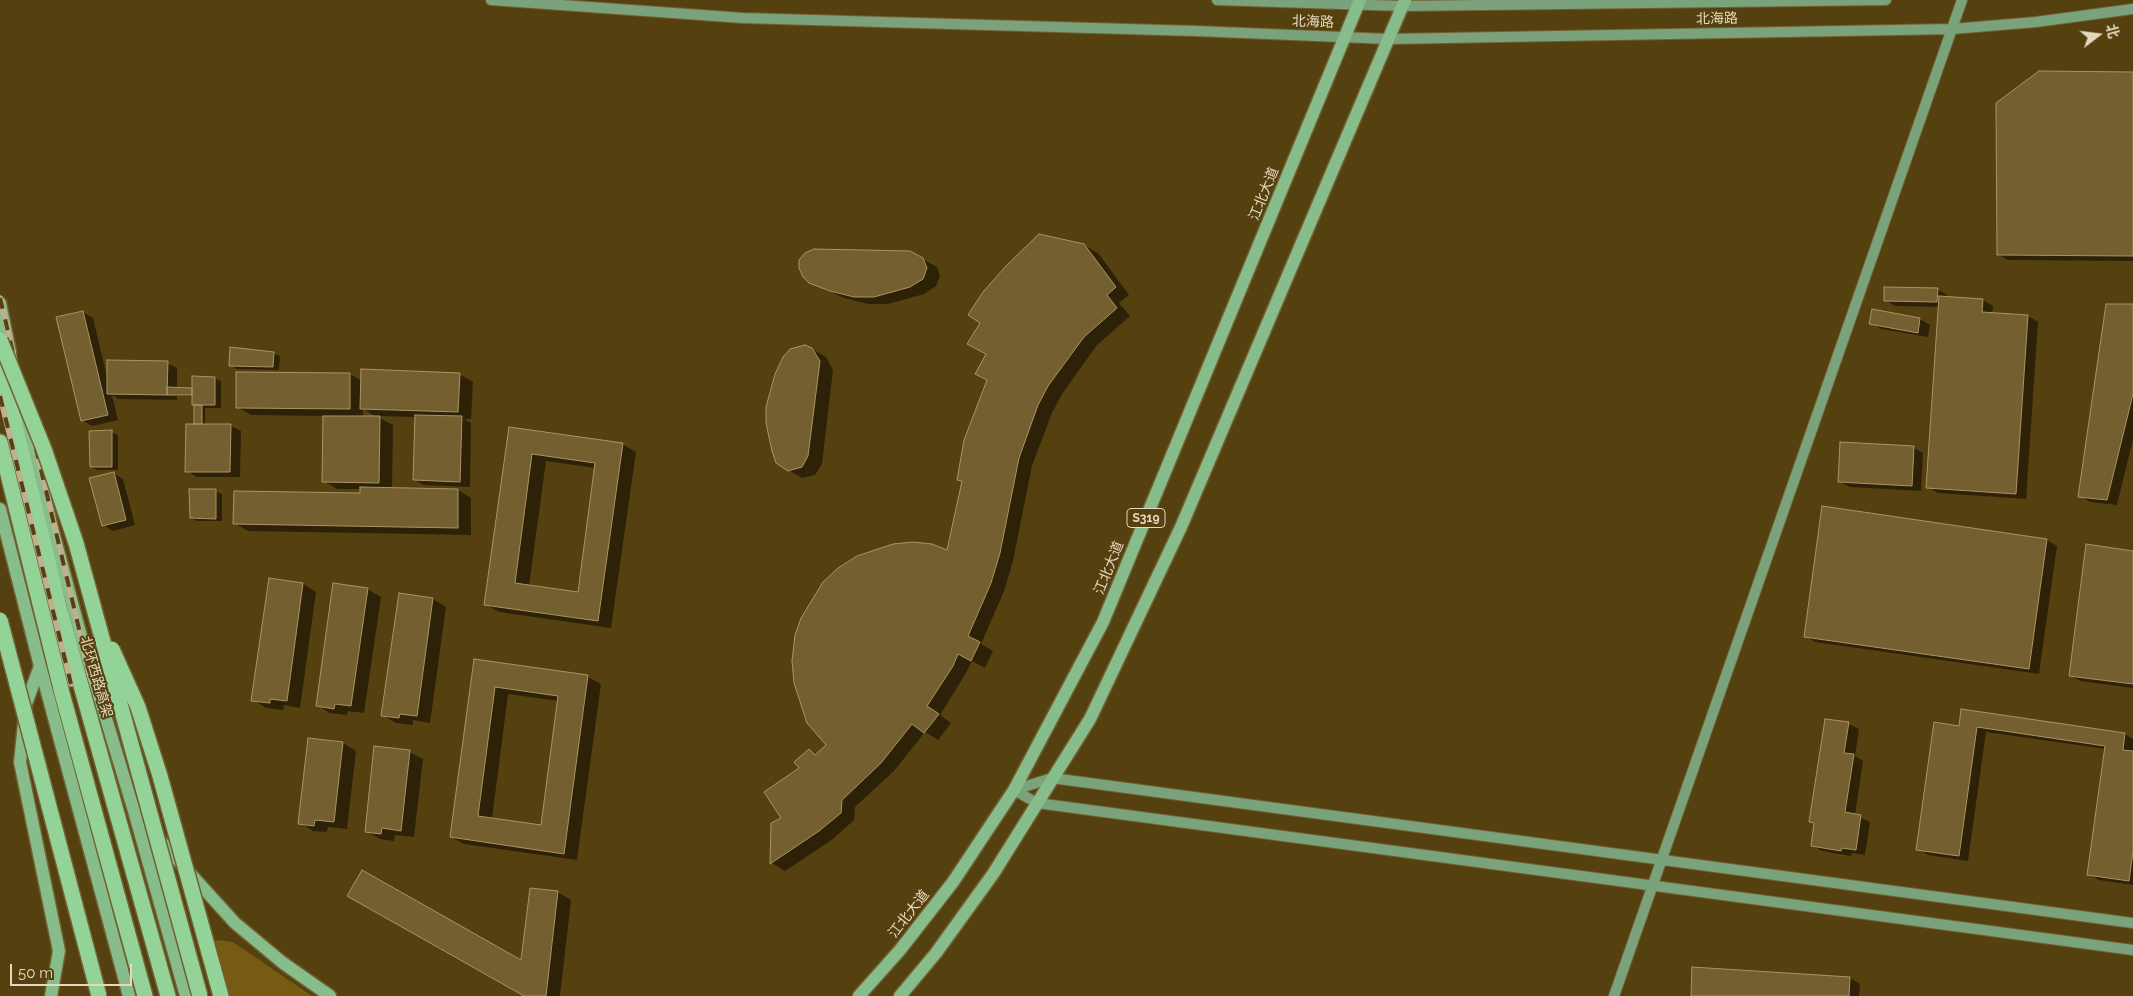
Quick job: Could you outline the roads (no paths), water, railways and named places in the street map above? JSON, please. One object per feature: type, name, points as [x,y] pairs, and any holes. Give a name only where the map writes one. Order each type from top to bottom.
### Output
[{"type":"highway","points":[[0,340],[44,449],[76,543],[200,996]]},
{"type":"highway","name":"北环西路高架","points":[[0,364],[60,607],[168,996]]},
{"type":"highway","points":[[0,442],[62,693],[145,996]]},
{"type":"highway","points":[[92,605],[141,716],[160,776],[220,996]]},
{"type":"highway","points":[[0,620],[99,996]]},
{"type":"main road","name":"江北大道","points":[[859,996],[900,950],[953,882],[1014,790],[1103,622],[1359,2]]},
{"type":"main road","name":"S319","points":[[900,996],[936,953],[993,874],[1090,718],[1181,528],[1404,3]]},
{"type":"main road","points":[[0,303],[51,524],[81,636],[134,811],[186,996]]},
{"type":"main road","points":[[0,509],[40,666],[129,996]]},
{"type":"main road","points":[[40,666],[26,704],[20,762],[59,952],[51,996]]},
{"type":"main road","points":[[134,811],[235,923],[283,963],[330,996]]},
{"type":"street","name":"北海路","points":[[491,0],[743,18],[1389,39],[1952,29],[2036,22],[2133,9]]},
{"type":"street","name":"北海路","points":[[1217,0],[1404,3],[1886,0]]},
{"type":"street","points":[[1614,996],[1962,0]]},
{"type":"street","points":[[1014,790],[1052,778],[2133,923]]},
{"type":"street","points":[[1014,790],[1037,803],[2133,950]]},
{"type":"railway","points":[[0,298],[91,679]]},
{"type":"railway","points":[[0,396],[71,684]]}]
